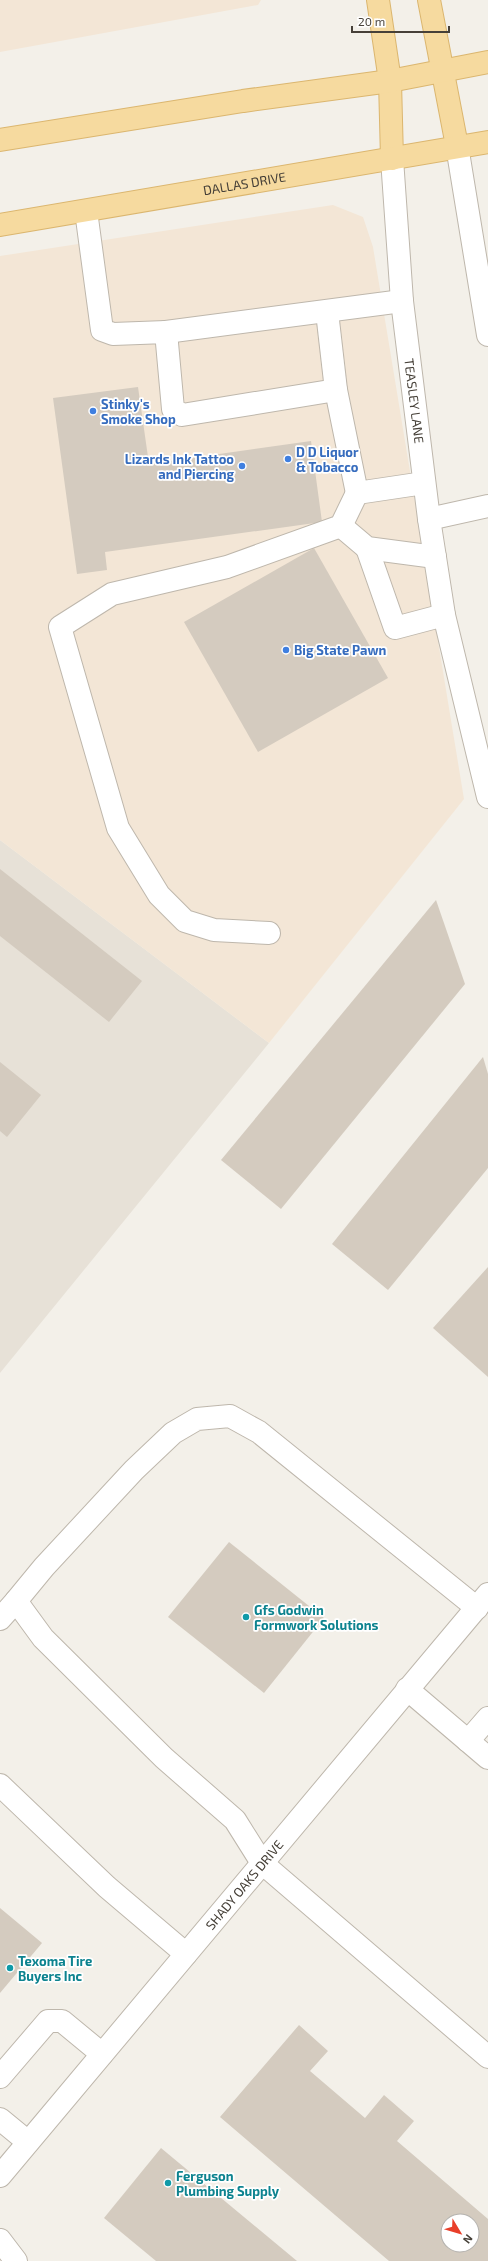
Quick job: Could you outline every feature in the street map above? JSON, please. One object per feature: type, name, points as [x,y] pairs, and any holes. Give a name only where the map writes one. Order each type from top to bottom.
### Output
[{"type":"main road","name":"TEASLEY LANE","points":[[378,0],[390,81],[392,159]]},
{"type":"main road","points":[[429,0],[457,146]]},
{"type":"main road","points":[[0,140],[243,101],[390,81],[443,72],[488,62]]},
{"type":"main road","name":"DALLAS DRIVE","points":[[0,225],[392,159],[457,146],[488,142]]},
{"type":"street","points":[[457,146],[488,335]]},
{"type":"street","name":"TEASLEY LANE","points":[[392,159],[402,300],[429,519],[444,615],[488,796]]},
{"type":"street","points":[[86,211],[102,330],[113,334],[166,332],[327,312],[402,300]]},
{"type":"street","points":[[269,933],[214,930],[185,921],[159,895],[118,828],[60,627],[112,594],[228,567],[341,526],[357,493],[336,390],[327,312]]},
{"type":"street","points":[[166,332],[173,409],[182,415],[336,390]]},
{"type":"street","points":[[357,493],[424,483]]},
{"type":"street","points":[[429,519],[488,506]]},
{"type":"street","points":[[341,526],[367,548],[395,628],[444,615]]},
{"type":"street","points":[[367,548],[435,558]]},
{"type":"street","points":[[0,1619],[44,1567],[173,1433],[197,1419],[230,1416],[259,1432],[482,1601]]},
{"type":"street","points":[[16,1600],[49,1643],[164,1758],[235,1820],[262,1863],[488,2057]]},
{"type":"street","name":"SHADY OAKS DRIVE","points":[[0,2176],[482,1601]]},
{"type":"street","points":[[407,1690],[488,1758]]},
{"type":"street","points":[[468,1741],[488,1718]]},
{"type":"street","points":[[0,1785],[107,1887],[186,1954]]},
{"type":"street","points":[[0,2077],[48,2021],[62,2021],[102,2054]]},
{"type":"street","points":[[0,2119],[28,2142]]},
{"type":"street","points":[[0,2240],[16,2261]]},
{"type":"shaded area","points":[[0,0],[261,0],[258,5],[0,52]]},
{"type":"shaded area","points":[[333,205],[363,217],[373,247],[464,799],[269,1043],[0,840],[0,256]]},
{"type":"shaded area","points":[[0,840],[269,1043],[0,1373]]},
{"type":"building","points":[[138,387],[149,464],[311,441],[322,522],[105,552],[107,570],[77,574],[53,398]]},
{"type":"building","name":"Big State Pawn","points":[[314,548],[388,678],[258,752],[184,622]]},
{"type":"building","points":[[0,869],[142,981],[109,1022],[0,936]]},
{"type":"building","points":[[436,900],[465,984],[281,1209],[221,1160]]},
{"type":"building","points":[[483,1057],[488,1074],[488,1168],[388,1290],[332,1244]]},
{"type":"building","points":[[0,1062],[41,1095],[7,1137],[0,1131]]},
{"type":"building","points":[[488,1267],[488,1377],[433,1328]]},
{"type":"building","name":"Gfs Godwin Formwork Solutions","points":[[229,1542],[324,1618],[264,1693],[168,1617]]},
{"type":"building","name":"Texoma Tire Buyers Inc","points":[[0,1908],[42,1943],[0,1993]]},
{"type":"building","points":[[299,2025],[328,2051],[310,2071],[365,2118],[384,2095],[414,2121],[397,2141],[488,2219],[488,2261],[389,2261],[220,2117]]},
{"type":"building","name":"Ferguson Plumbing Supply","points":[[161,2148],[297,2261],[156,2261],[104,2218]]},
{"type":"place","name":"Stinky's Smoke Shop","points":[[93,411]]},
{"type":"place","name":"D D Liquor & Tobacco","points":[[288,459]]},
{"type":"place","name":"Lizards Ink Tattoo and Piercing","points":[[242,466]]},
{"type":"place","name":"Big State Pawn","points":[[286,650]]},
{"type":"place","name":"Gfs Godwin Formwork Solutions","points":[[246,1617]]},
{"type":"place","name":"Texoma Tire Buyers Inc","points":[[10,1968]]},
{"type":"place","name":"Ferguson Plumbing Supply","points":[[168,2183]]}]
